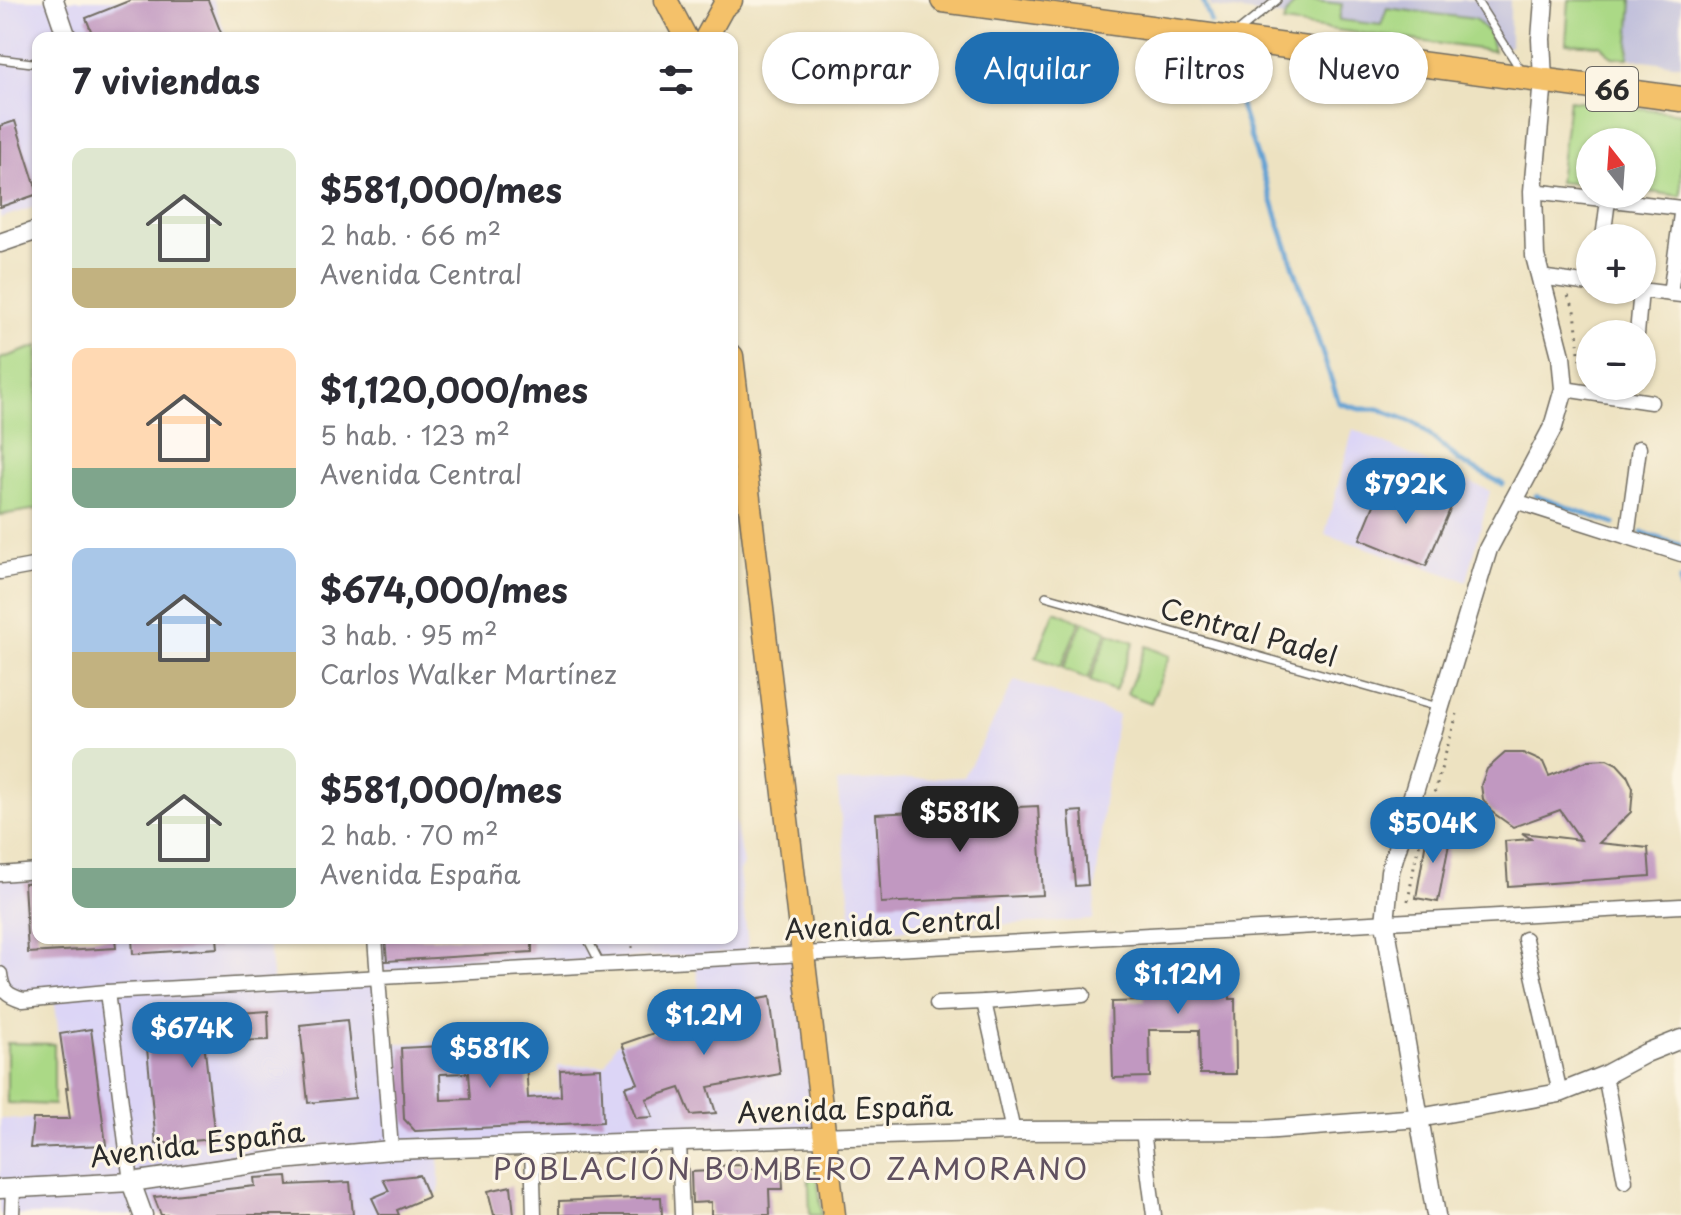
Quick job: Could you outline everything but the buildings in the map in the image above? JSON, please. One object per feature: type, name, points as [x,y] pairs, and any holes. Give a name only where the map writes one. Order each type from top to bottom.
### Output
[{"type":"highway","name":"66","points":[[943,0],[1185,32]]},
{"type":"highway","name":"66","points":[[1273,44],[1681,99]]},
{"type":"main road","points":[[666,0],[683,32]]},
{"type":"main road","points":[[709,32],[728,1]]},
{"type":"main road","points":[[738,407],[834,1215]]},
{"type":"street","points":[[1436,1215],[1385,923],[1390,871],[1488,549],[1553,427],[1564,389],[1561,356],[1535,256],[1534,79],[1544,0]]},
{"type":"street","points":[[57,1],[65,32]]},
{"type":"street","points":[[1533,191],[1576,196]]},
{"type":"street","points":[[1656,207],[1681,211],[1675,294]]},
{"type":"street","points":[[0,243],[32,232]]},
{"type":"street","points":[[1540,277],[1576,282]]},
{"type":"street","points":[[1564,389],[1651,402]]},
{"type":"street","points":[[1627,537],[1639,448]]},
{"type":"street","points":[[1512,500],[1681,554]]},
{"type":"street","points":[[0,572],[32,566]]},
{"type":"street","points":[[0,874],[32,871]]},
{"type":"street","name":"Avenida Central","points":[[0,974],[2,988],[10,996],[23,1000],[107,992],[1681,906]]},
{"type":"street","points":[[1525,939],[1560,1093]]},
{"type":"street","points":[[376,944],[391,1150]]},
{"type":"street","points":[[107,992],[131,1182],[143,1215]]},
{"type":"street","points":[[937,1004],[1083,995]]},
{"type":"street","points":[[984,1002],[1013,1131]]},
{"type":"street","name":"Avenida España","points":[[6,1188],[131,1182],[282,1160],[391,1150],[1013,1131],[1263,1130],[1419,1118],[1560,1093],[1681,1039]]},
{"type":"street","points":[[1605,1075],[1625,1181]]},
{"type":"street","points":[[1143,1131],[1154,1215]]},
{"type":"street","points":[[679,1143],[682,1215]]},
{"type":"street","points":[[532,1146],[534,1215]]},
{"type":"street","points":[[6,1188],[12,1215]]},
{"type":"lane","points":[[1237,32],[1277,0]]},
{"type":"lane","points":[[1476,0],[1534,79]]},
{"type":"lane","points":[[0,59],[32,63]]},
{"type":"lane","name":"Central Padel","points":[[1046,596],[1440,708]]},
{"type":"lane","points":[[590,944],[601,965]]},
{"type":"shaded area","points":[[0,0],[213,0],[225,32],[32,32],[32,208],[0,218]]},
{"type":"shaded area","points":[[1209,0],[1510,0],[1510,47],[1428,36],[1428,32],[1398,32],[1211,7]]},
{"type":"shaded area","points":[[1632,0],[1681,0],[1681,65],[1629,58]]},
{"type":"shaded area","points":[[1353,429],[1490,491],[1467,581],[1325,534]]},
{"type":"shaded area","points":[[1015,680],[1118,715],[1105,791],[1093,920],[853,932],[837,782],[964,777]]},
{"type":"shaded area","points":[[738,837],[749,952],[383,971],[381,944],[738,944]]},
{"type":"shaded area","points":[[32,871],[32,944],[269,944],[273,983],[379,977],[380,1044],[524,1038],[528,1095],[559,1093],[558,1066],[605,1065],[616,1044],[703,1017],[695,960],[802,954],[824,1136],[439,1149],[439,1192],[386,1215],[0,1215],[0,1119],[70,1119],[54,997],[0,989],[0,874]]},
{"type":"green space","points":[[1307,0],[1342,4],[1339,20],[1381,25],[1387,8],[1475,19],[1490,34],[1494,51],[1428,42],[1428,32],[1351,32],[1283,23],[1291,7]]},
{"type":"green space","points":[[1569,0],[1632,0],[1628,58],[1612,57],[1601,45],[1566,43]]},
{"type":"green space","points":[[1569,100],[1681,113],[1681,196],[1656,193],[1656,128],[1576,128],[1576,184],[1559,182]]},
{"type":"green space","points":[[32,348],[32,510],[0,515],[0,359]]},
{"type":"green space","points":[[1055,611],[1080,621],[1061,667],[1036,657]]},
{"type":"green space","points":[[1083,621],[1107,631],[1088,679],[1063,669]]},
{"type":"green space","points":[[1109,633],[1134,642],[1115,691],[1090,681]]},
{"type":"green space","points":[[1146,646],[1170,656],[1151,703],[1127,694]]},
{"type":"green space","points":[[7,1043],[54,1044],[54,1105],[7,1103]]},
{"type":"green space","points":[[808,1159],[815,1160],[822,1215],[810,1215]]},
{"type":"waterway","points":[[1203,0],[1211,22]]},
{"type":"waterway","points":[[1240,104],[1339,403],[1360,409],[1379,409],[1417,424],[1461,462],[1503,484]]},
{"type":"waterway","points":[[1536,496],[1614,524]]},
{"type":"waterway","points":[[1642,533],[1679,545]]},
{"type":"waterway","points":[[1680,580],[1681,589]]},
{"type":"district","name":"POBLACIÓN BOMBERO ZAMORANO","points":[[791,1167]]}]
